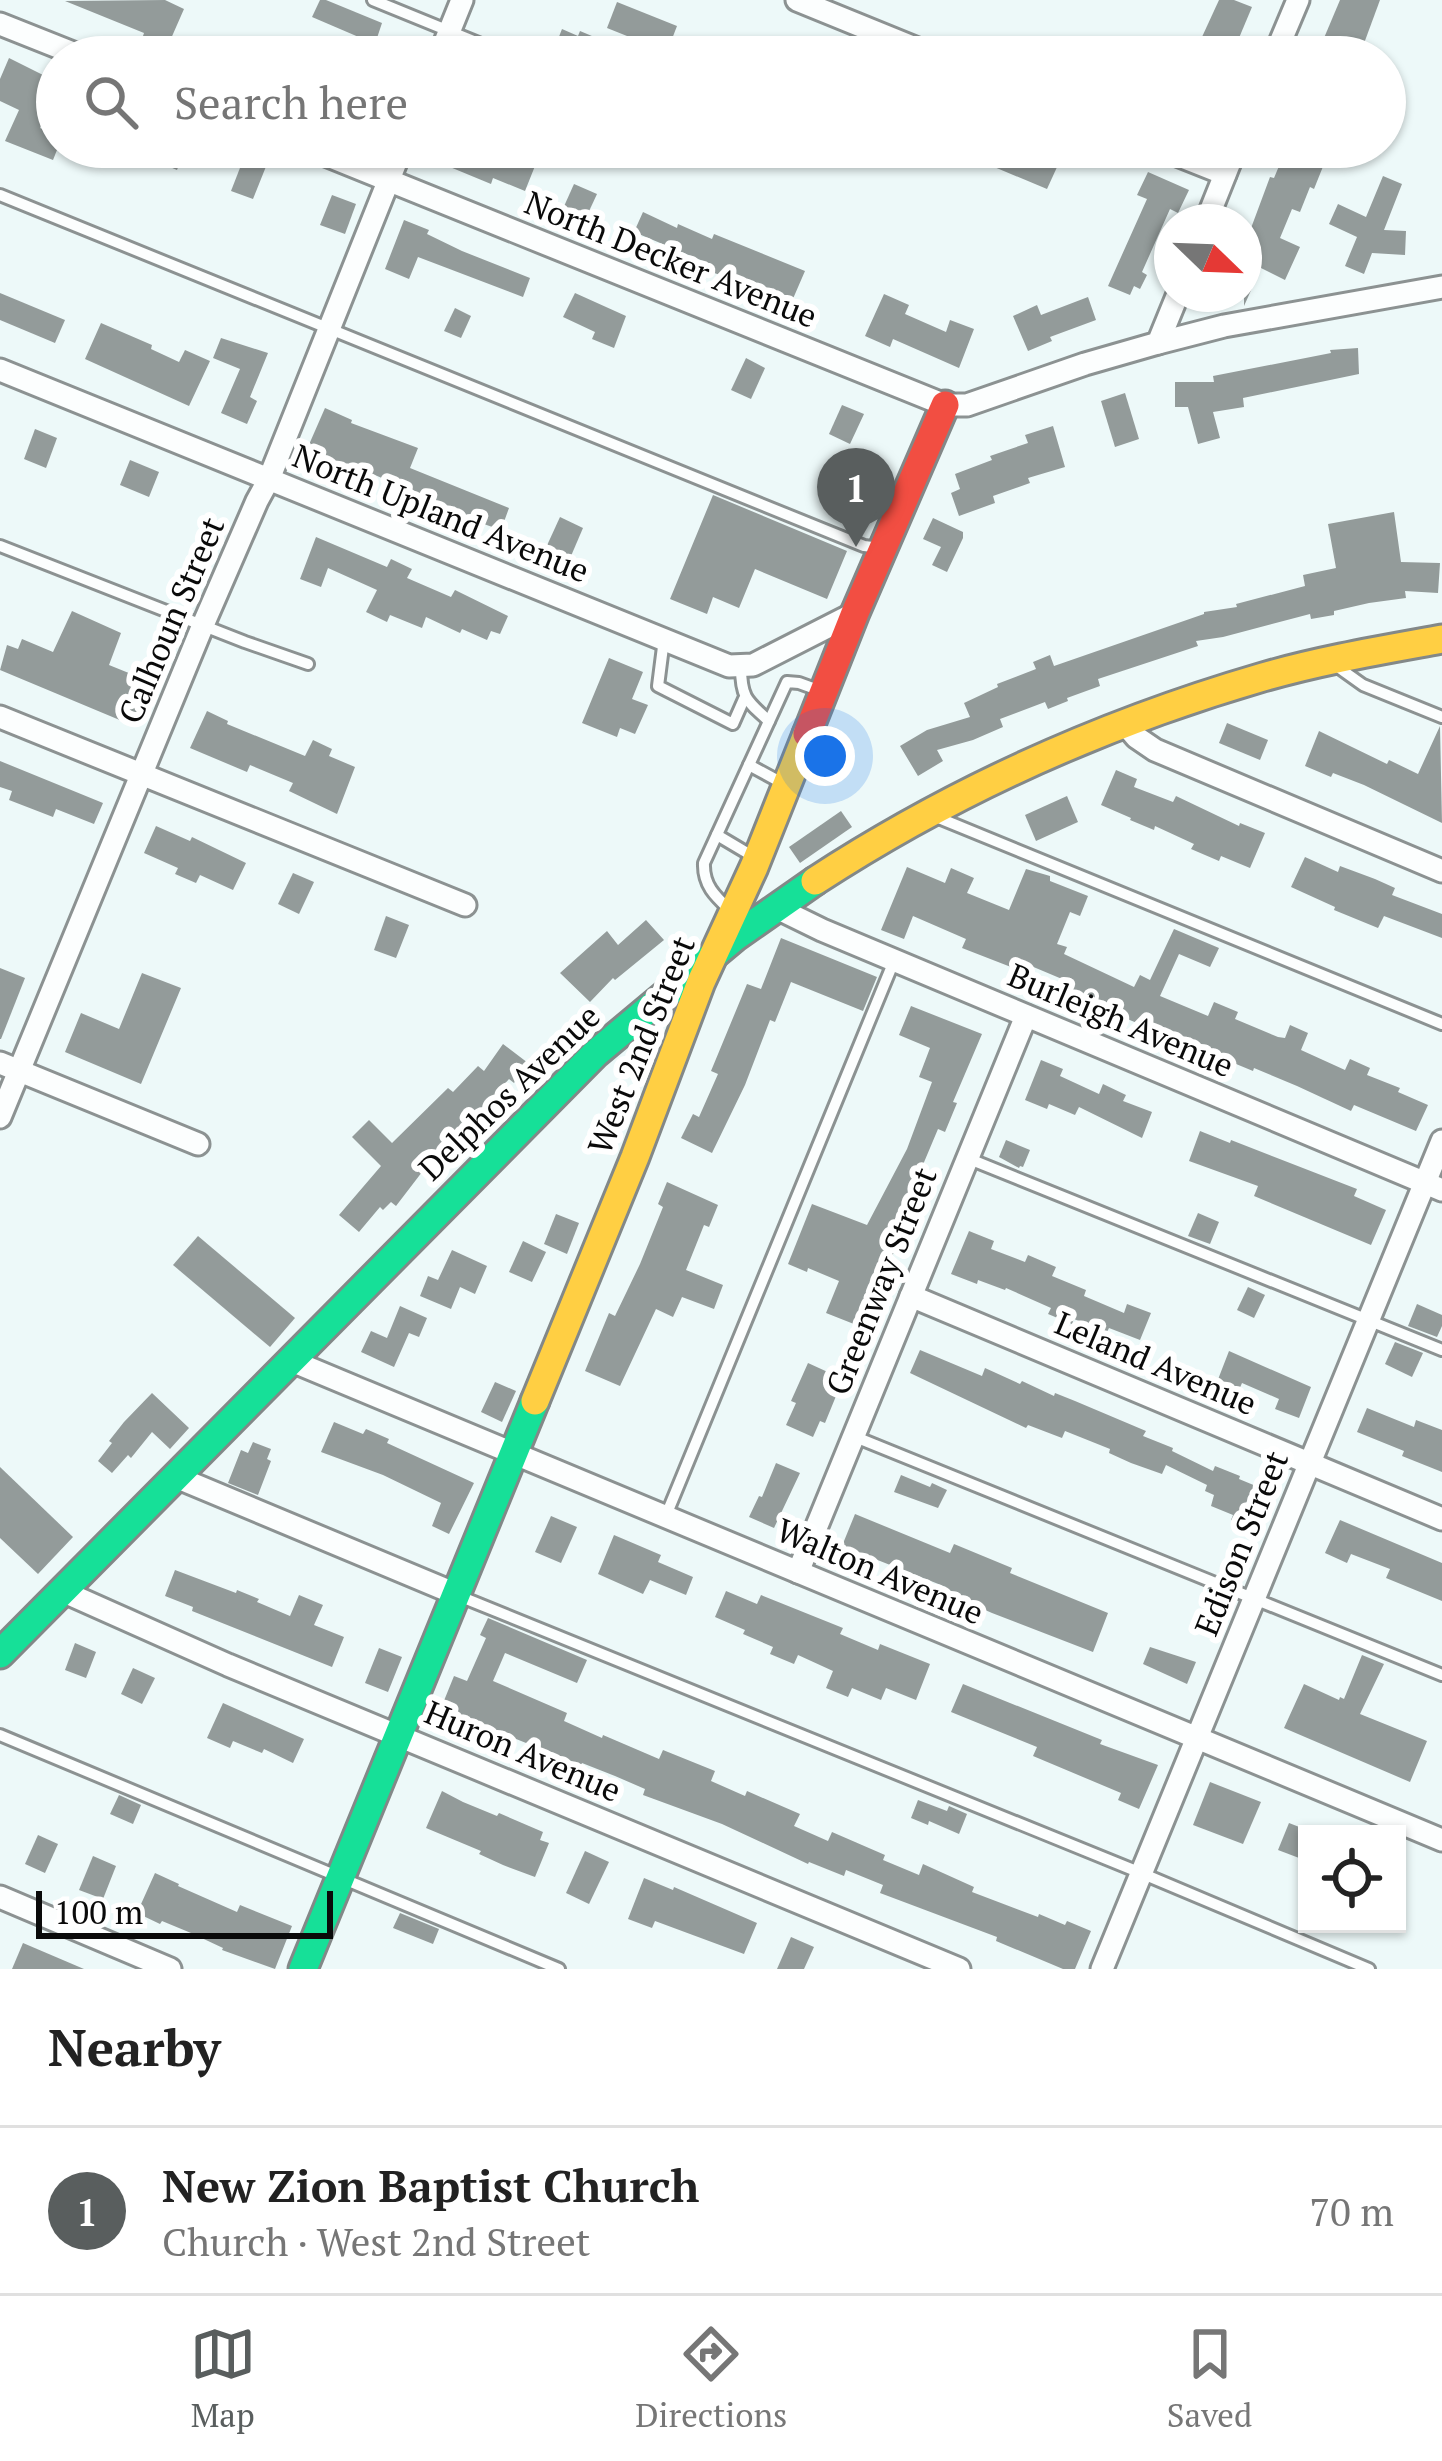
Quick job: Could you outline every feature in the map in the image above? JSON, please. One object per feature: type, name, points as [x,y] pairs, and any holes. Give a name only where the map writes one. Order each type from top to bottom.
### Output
[{"type":"street","points":[[448,36],[462,0]]},
{"type":"street","points":[[797,0],[885,36]]},
{"type":"street","points":[[1283,36],[1298,0]]},
{"type":"street","points":[[0,24],[36,38]]},
{"type":"street","name":"North Decker Avenue","points":[[357,168],[945,406]]},
{"type":"street","name":"Calhoun Street","points":[[0,1118],[9,1066],[269,479],[393,168]]},
{"type":"street","points":[[1210,168],[1225,174]]},
{"type":"street","points":[[1213,204],[1227,168]]},
{"type":"street","points":[[945,406],[967,405],[1085,364],[1224,326],[1442,287]]},
{"type":"street","points":[[1158,343],[1171,312]]},
{"type":"street","name":"North Upland Avenue","points":[[0,370],[741,667]]},
{"type":"street","name":"West 2nd Street","points":[[303,1969],[635,1157],[701,982],[734,914],[855,613],[945,406]]},
{"type":"street","points":[[741,667],[855,613]]},
{"type":"street","name":"Delphos Avenue","points":[[0,1654],[617,1034],[775,908],[930,814],[1022,766],[1124,723],[1327,660],[1442,639]]},
{"type":"street","points":[[0,716],[465,905]]},
{"type":"street","points":[[1124,723],[1168,756],[1442,871]]},
{"type":"street","name":"Burleigh Avenue","points":[[775,908],[1434,1186]]},
{"type":"street","name":"Greenway Street","points":[[798,1572],[1025,1016]]},
{"type":"street","points":[[9,1066],[198,1144]]},
{"type":"street","name":"Edison Street","points":[[1102,1969],[1369,1319],[1434,1186],[1442,1141]]},
{"type":"street","name":"Leland Avenue","points":[[910,1296],[1442,1519]]},
{"type":"street","name":"Walton Avenue","points":[[292,1361],[1442,1840]]},
{"type":"street","points":[[176,1477],[456,1594]]},
{"type":"street","name":"Huron Avenue","points":[[62,1591],[959,1969]]},
{"type":"street","points":[[0,1898],[170,1969]]},
{"type":"lane","points":[[373,0],[462,36]]},
{"type":"lane","points":[[0,195],[864,546],[883,548]]},
{"type":"lane","points":[[0,546],[308,664]]},
{"type":"lane","points":[[664,639],[658,686],[733,724],[744,699]]},
{"type":"lane","points":[[1327,660],[1363,685],[1442,717]]},
{"type":"lane","points":[[741,667],[744,699],[770,721]]},
{"type":"lane","points":[[734,914],[712,893],[704,863],[787,682],[824,692]]},
{"type":"lane","points":[[749,765],[786,785]]},
{"type":"lane","points":[[930,814],[1442,1024]]},
{"type":"lane","points":[[717,835],[757,858]]},
{"type":"lane","points":[[665,1518],[894,961]]},
{"type":"lane","points":[[966,1157],[1442,1350]]},
{"type":"lane","points":[[854,1436],[1442,1675]]},
{"type":"lane","points":[[456,1594],[1369,1969]]},
{"type":"lane","points":[[0,1735],[559,1969]]},
{"type":"building","points":[[165,0],[184,9],[172,36],[143,36],[65,1]]},
{"type":"building","points":[[320,0],[326,0],[382,23],[378,36],[356,36],[312,17]]},
{"type":"building","points":[[1219,0],[1252,7],[1240,36],[1202,36]]},
{"type":"building","points":[[1340,0],[1380,0],[1367,36],[1325,36]]},
{"type":"building","points":[[617,2],[677,26],[673,36],[627,36],[607,28]]},
{"type":"building","points":[[9,58],[36,72],[36,153],[5,141],[19,110],[0,101],[0,79]]},
{"type":"building","points":[[240,168],[265,168],[253,199],[231,191]]},
{"type":"building","points":[[452,168],[534,168],[525,191],[493,178],[491,184]]},
{"type":"building","points":[[997,168],[1057,168],[1047,189]]},
{"type":"building","points":[[1278,168],[1322,168],[1300,212],[1292,209],[1280,238],[1300,247],[1285,280],[1262,268],[1260,204],[1270,177],[1274,178]]},
{"type":"building","points":[[1148,172],[1189,190],[1182,204],[1154,204],[1154,245],[1142,272],[1147,275],[1140,289],[1134,286],[1130,295],[1108,286],[1147,199],[1137,195]]},
{"type":"building","points":[[1383,176],[1402,184],[1384,230],[1406,231],[1405,255],[1372,253],[1364,274],[1345,266],[1357,237],[1329,224],[1338,204],[1366,217]]},
{"type":"building","points":[[574,184],[597,194],[584,222],[561,213]]},
{"type":"building","points":[[332,195],[356,204],[345,234],[320,225]]},
{"type":"building","points":[[643,212],[712,239],[714,234],[805,271],[792,301],[701,268],[703,261],[634,232]]},
{"type":"building","points":[[404,220],[462,251],[530,278],[523,297],[418,257],[409,279],[385,269]]},
{"type":"building","points":[[0,293],[65,320],[55,343],[0,320]]},
{"type":"building","points":[[575,293],[626,316],[614,348],[592,339],[595,332],[563,317]]},
{"type":"building","points":[[884,294],[909,305],[905,314],[946,332],[950,320],[974,329],[959,368],[893,339],[890,347],[865,336]]},
{"type":"building","points":[[1088,297],[1096,320],[1050,337],[1052,341],[1028,351],[1013,316],[1037,305],[1041,315]]},
{"type":"building","points":[[455,308],[471,316],[461,338],[444,331]]},
{"type":"building","points":[[101,323],[179,362],[185,350],[210,361],[189,406],[85,359]]},
{"type":"building","points":[[221,338],[268,353],[250,397],[257,401],[247,424],[221,413],[240,369],[213,358]]},
{"type":"building","points":[[1358,348],[1359,374],[1243,398],[1244,407],[1213,412],[1220,438],[1198,444],[1188,407],[1175,407],[1175,382],[1214,382],[1213,376]]},
{"type":"building","points":[[746,358],[765,368],[751,399],[731,390]]},
{"type":"building","points":[[1125,393],[1139,439],[1115,447],[1101,401]]},
{"type":"building","points":[[842,405],[864,414],[850,444],[829,434]]},
{"type":"building","points":[[325,408],[418,448],[410,468],[509,508],[501,530],[412,499],[414,492],[368,472],[364,480],[304,456]]},
{"type":"building","points":[[1053,426],[1065,467],[1028,478],[1030,483],[993,496],[995,503],[959,516],[951,493],[960,489],[955,474],[1028,443],[1025,435]]},
{"type":"building","points":[[35,429],[57,438],[46,468],[24,459]]},
{"type":"building","points":[[130,460],[159,472],[149,497],[120,485]]},
{"type":"building","points":[[713,495],[847,551],[827,599],[755,569],[739,608],[713,597],[707,614],[670,599]]},
{"type":"building","points":[[1394,512],[1401,562],[1440,563],[1438,593],[1405,591],[1406,598],[1196,641],[1198,646],[1098,679],[1100,686],[1048,709],[1045,702],[1000,719],[1003,727],[937,750],[943,761],[918,776],[900,746],[927,730],[970,717],[964,703],[1036,669],[1033,662],[1050,655],[1054,666],[1204,612],[1305,586],[1303,575],[1336,568],[1328,524]]},
{"type":"building","points":[[560,517],[583,528],[568,563],[544,552]]},
{"type":"building","points":[[933,518],[963,532],[947,572],[932,565],[941,547],[923,539]]},
{"type":"building","points":[[316,537],[387,567],[391,559],[412,569],[407,578],[451,597],[455,590],[508,616],[500,634],[491,631],[487,640],[426,617],[422,628],[390,615],[387,622],[366,612],[377,590],[328,568],[321,587],[300,579]]},
{"type":"building","points":[[72,611],[121,633],[109,665],[151,682],[134,726],[0,670],[7,645],[18,649],[22,639],[53,652]]},
{"type":"building","points":[[609,658],[643,672],[632,699],[648,705],[635,734],[620,728],[617,737],[582,723]]},
{"type":"building","points":[[207,711],[305,756],[313,740],[332,749],[329,756],[355,767],[337,814],[289,791],[293,783],[250,765],[247,772],[190,748]]},
{"type":"building","points":[[1227,723],[1268,740],[1260,760],[1219,743]]},
{"type":"building","points":[[1440,726],[1442,823],[1364,785],[1305,766],[1319,731],[1418,774]]},
{"type":"building","points":[[0,761],[103,803],[94,824],[56,809],[53,817],[9,800],[12,791],[0,787]]},
{"type":"building","points":[[1116,770],[1137,779],[1134,787],[1173,802],[1176,796],[1265,833],[1250,868],[1221,856],[1219,861],[1191,849],[1194,844],[1101,805]]},
{"type":"building","points":[[1067,796],[1078,822],[1036,841],[1025,815]]},
{"type":"building","points":[[841,811],[852,827],[800,863],[789,847]]},
{"type":"building","points":[[156,826],[246,863],[233,890],[200,875],[196,883],[175,874],[178,868],[144,853]]},
{"type":"building","points":[[1305,857],[1338,872],[1340,866],[1375,879],[1395,888],[1392,895],[1442,914],[1442,938],[1384,916],[1378,928],[1291,887]]},
{"type":"building","points":[[907,867],[945,883],[951,868],[974,878],[967,893],[1009,910],[1026,869],[1088,896],[1080,916],[1070,912],[1057,944],[1067,947],[1064,954],[1134,987],[1140,975],[1150,980],[1174,929],[1219,948],[1210,967],[1179,954],[1160,996],[1208,1016],[1214,1002],[1238,1012],[1235,1019],[1278,1037],[1285,1038],[1290,1025],[1308,1033],[1301,1050],[1345,1070],[1350,1059],[1370,1068],[1367,1075],[1428,1105],[1416,1131],[1354,1105],[1351,1111],[1079,999],[1057,989],[1062,979],[1024,963],[1021,971],[962,948],[966,939],[913,916],[904,939],[881,930]]},
{"type":"building","points":[[293,873],[314,882],[299,914],[278,904]]},
{"type":"building","points":[[386,916],[409,925],[396,958],[374,950]]},
{"type":"building","points":[[646,920],[664,940],[613,978],[590,1002],[560,973],[607,931],[618,945]]},
{"type":"building","points":[[781,938],[877,977],[863,1011],[791,982],[712,1153],[681,1138],[693,1114],[699,1117],[718,1074],[711,1071],[747,984],[761,989]]},
{"type":"building","points":[[0,968],[25,978],[1,1039],[0,1039]]},
{"type":"building","points":[[142,973],[181,988],[141,1084],[65,1052],[81,1013],[119,1029]]},
{"type":"building","points":[[911,1006],[982,1034],[945,1132],[938,1129],[906,1205],[915,1209],[864,1328],[826,1313],[839,1281],[788,1264],[812,1204],[867,1225],[907,1149],[932,1082],[919,1077],[930,1048],[899,1035]]},
{"type":"building","points":[[503,1044],[528,1063],[514,1083],[509,1079],[432,1159],[396,1206],[391,1202],[383,1210],[380,1207],[359,1232],[339,1215],[381,1166],[352,1137],[369,1120],[392,1143],[448,1088],[453,1092],[478,1066],[484,1071]]},
{"type":"building","points":[[1041,1060],[1063,1069],[1060,1076],[1099,1094],[1103,1084],[1126,1095],[1123,1101],[1152,1112],[1142,1138],[1079,1107],[1075,1115],[1025,1100]]},
{"type":"building","points":[[1200,1131],[1357,1189],[1354,1196],[1386,1210],[1371,1245],[1254,1196],[1258,1186],[1189,1161]]},
{"type":"building","points":[[1006,1140],[1030,1150],[1023,1167],[999,1157]]},
{"type":"building","points":[[667,1182],[718,1205],[709,1227],[704,1225],[686,1270],[723,1285],[714,1309],[682,1297],[673,1317],[656,1309],[620,1386],[585,1371],[609,1313],[615,1316],[640,1264],[663,1207],[658,1204]]},
{"type":"building","points":[[1198,1213],[1219,1222],[1210,1244],[1188,1236]]},
{"type":"building","points":[[556,1214],[579,1223],[567,1254],[544,1244]]},
{"type":"building","points":[[969,1231],[994,1241],[991,1249],[1025,1262],[1028,1255],[1056,1267],[1052,1276],[1086,1290],[1084,1296],[1124,1313],[1127,1304],[1151,1313],[1140,1340],[1074,1319],[1072,1324],[1048,1314],[1051,1308],[1006,1288],[951,1274]]},
{"type":"building","points":[[198,1236],[295,1318],[270,1347],[173,1265]]},
{"type":"building","points":[[523,1241],[546,1252],[532,1282],[509,1272]]},
{"type":"building","points":[[452,1250],[487,1266],[475,1294],[460,1287],[451,1309],[420,1296],[428,1276],[438,1280]]},
{"type":"building","points":[[1248,1287],[1265,1295],[1254,1318],[1237,1310]]},
{"type":"building","points":[[1417,1304],[1442,1315],[1437,1337],[1408,1326]]},
{"type":"building","points":[[400,1306],[427,1318],[419,1337],[409,1333],[394,1367],[361,1352],[371,1331],[387,1338]]},
{"type":"building","points":[[1395,1342],[1423,1353],[1412,1377],[1385,1364]]},
{"type":"building","points":[[920,1350],[982,1376],[985,1368],[1075,1401],[1146,1431],[1143,1436],[1213,1471],[1215,1466],[1268,1491],[1253,1529],[1211,1506],[1214,1495],[1205,1491],[1207,1485],[1166,1465],[1162,1474],[1065,1431],[1062,1438],[1026,1428],[910,1373]]},
{"type":"building","points":[[1229,1351],[1311,1387],[1299,1418],[1275,1409],[1279,1399],[1242,1383],[1239,1390],[1217,1382]]},
{"type":"building","points":[[808,1363],[843,1379],[825,1423],[820,1421],[813,1437],[786,1425]]},
{"type":"building","points":[[495,1382],[516,1391],[502,1422],[481,1412]]},
{"type":"building","points":[[152,1393],[189,1428],[170,1449],[152,1432],[112,1473],[98,1461],[124,1422]]},
{"type":"building","points":[[1367,1408],[1414,1427],[1416,1420],[1442,1430],[1442,1472],[1357,1432]]},
{"type":"building","points":[[334,1422],[389,1439],[387,1443],[474,1483],[449,1534],[432,1526],[441,1503],[321,1452]]},
{"type":"building","points":[[253,1442],[271,1449],[258,1495],[228,1483],[241,1450],[248,1453]]},
{"type":"building","points":[[776,1463],[800,1473],[774,1528],[749,1517]]},
{"type":"building","points":[[0,1467],[73,1537],[38,1574],[0,1538]]},
{"type":"building","points":[[901,1475],[947,1490],[938,1508],[894,1492]]},
{"type":"building","points":[[855,1514],[950,1553],[954,1544],[1108,1613],[1093,1652],[842,1546]]},
{"type":"building","points":[[551,1516],[577,1527],[561,1563],[535,1552]]},
{"type":"building","points":[[1340,1520],[1442,1563],[1442,1601],[1386,1578],[1390,1569],[1351,1554],[1347,1563],[1325,1553]]},
{"type":"building","points":[[614,1535],[661,1555],[658,1562],[693,1577],[686,1595],[650,1580],[643,1594],[598,1574]]},
{"type":"building","points":[[175,1570],[237,1590],[290,1616],[299,1595],[323,1605],[314,1625],[344,1637],[332,1667],[165,1596]]},
{"type":"building","points":[[726,1591],[757,1604],[761,1595],[843,1628],[840,1634],[878,1650],[880,1644],[930,1664],[916,1700],[886,1688],[881,1700],[852,1688],[848,1697],[826,1688],[833,1671],[798,1655],[794,1664],[770,1654],[773,1647],[715,1617]]},
{"type":"building","points":[[488,1618],[587,1660],[577,1683],[505,1653],[493,1681],[567,1713],[564,1721],[602,1738],[659,1759],[663,1750],[715,1771],[711,1781],[800,1814],[794,1826],[828,1841],[832,1832],[919,1875],[923,1864],[974,1887],[972,1892],[1091,1931],[1075,1969],[1063,1969],[996,1941],[997,1937],[880,1893],[883,1885],[846,1870],[844,1876],[808,1864],[722,1824],[643,1795],[645,1789],[615,1776],[439,1713],[454,1676],[467,1681],[486,1638],[480,1635]]},
{"type":"building","points":[[75,1643],[96,1652],[86,1678],[65,1670]]},
{"type":"building","points":[[1150,1647],[1196,1662],[1187,1684],[1143,1664]]},
{"type":"building","points":[[379,1648],[402,1657],[388,1692],[365,1683]]},
{"type":"building","points":[[1362,1655],[1384,1664],[1360,1714],[1427,1741],[1410,1782],[1284,1728],[1304,1684],[1344,1699]]},
{"type":"building","points":[[133,1668],[155,1678],[142,1704],[121,1694]]},
{"type":"building","points":[[963,1684],[1158,1765],[1139,1809],[1118,1800],[1121,1793],[1033,1756],[1037,1747],[951,1712]]},
{"type":"building","points":[[223,1703],[304,1739],[293,1763],[264,1749],[262,1753],[233,1741],[230,1748],[207,1738]]},
{"type":"building","points":[[1210,1782],[1261,1802],[1243,1844],[1193,1825]]},
{"type":"building","points":[[442,1791],[543,1832],[540,1840],[549,1843],[535,1877],[426,1828]]},
{"type":"building","points":[[119,1795],[141,1805],[133,1824],[110,1814]]},
{"type":"building","points":[[918,1800],[967,1814],[959,1834],[911,1818]]},
{"type":"building","points":[[1289,1823],[1298,1826],[1298,1858],[1278,1850]]},
{"type":"building","points":[[38,1835],[58,1844],[45,1873],[25,1864]]},
{"type":"building","points":[[585,1851],[609,1862],[589,1904],[566,1893]]},
{"type":"building","points":[[93,1856],[116,1866],[103,1899],[79,1890]]},
{"type":"building","points":[[155,1873],[237,1912],[240,1905],[292,1926],[275,1969],[137,1913]]},
{"type":"building","points":[[644,1878],[757,1923],[744,1954],[655,1921],[652,1928],[628,1919]]},
{"type":"building","points":[[400,1913],[439,1929],[433,1944],[393,1928]]},
{"type":"building","points":[[791,1937],[814,1947],[804,1969],[777,1969]]},
{"type":"building","points":[[23,1943],[84,1969],[12,1969]]},
{"type":"traffic: fast","points":[[0,1654],[596,1053],[735,937],[815,881]]},
{"type":"traffic: fast","points":[[303,1969],[535,1401]]},
{"type":"traffic: slow","points":[[815,881],[976,789],[1088,738],[1285,671],[1442,639]]},
{"type":"traffic: slow","points":[[535,1401],[701,982],[807,734]]},
{"type":"traffic: jam","points":[[807,734],[945,405]]},
{"type":"place","name":"New Zion Baptist Church","points":[[856,547]]}]
